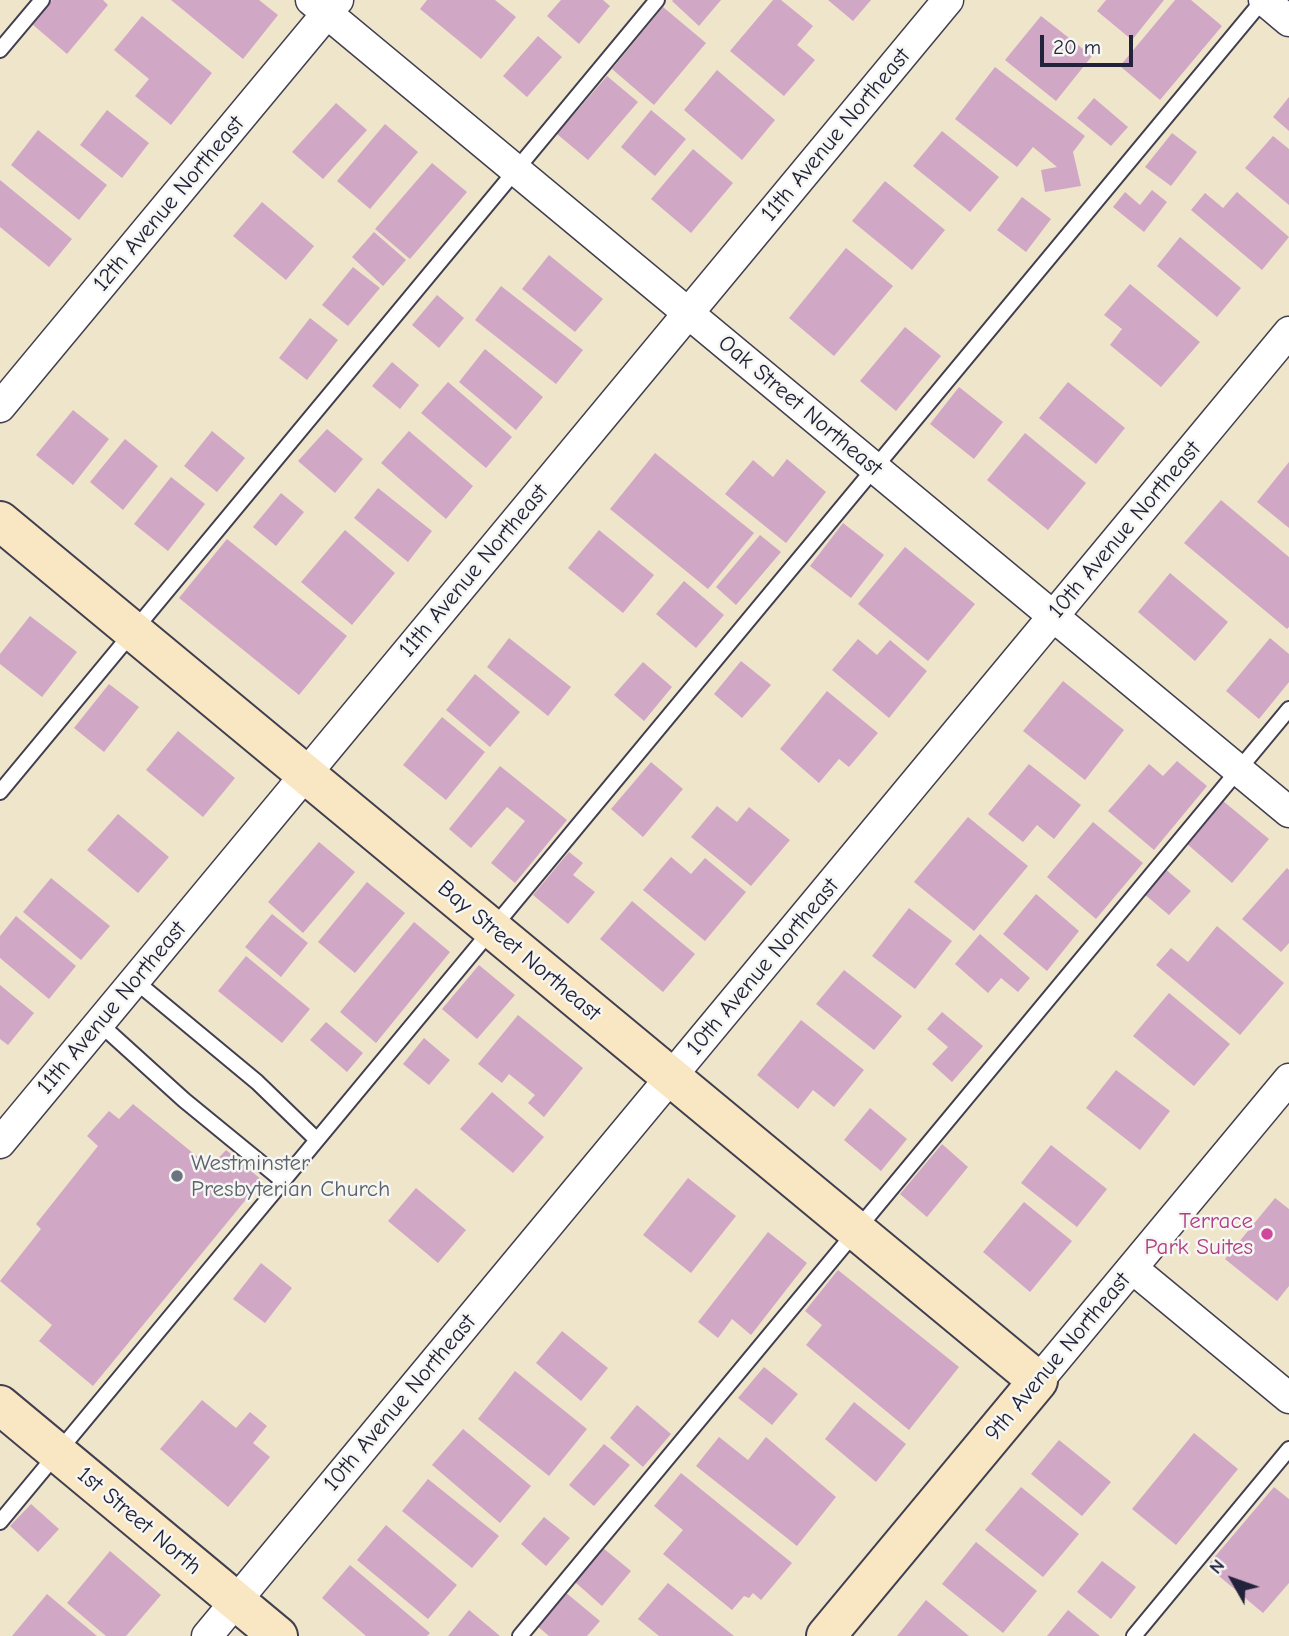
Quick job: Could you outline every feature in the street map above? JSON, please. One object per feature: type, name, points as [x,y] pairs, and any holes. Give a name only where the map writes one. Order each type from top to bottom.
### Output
[{"type":"street","name":"11th Avenue Northeast","points":[[0,1143],[948,0]]},
{"type":"street","points":[[1264,0],[1289,21]]},
{"type":"street","name":"Oak Street Northeast","points":[[325,4],[516,170],[1289,812]]},
{"type":"street","name":"12th Avenue Northeast","points":[[0,407],[325,4]]},
{"type":"street","name":"10th Avenue Northeast","points":[[207,1636],[1289,332]]},
{"type":"street","name":"Bay Street Northeast","points":[[0,520],[1038,1381]]},
{"type":"street","name":"9th Avenue Northeast","points":[[826,1636],[1289,1079]]},
{"type":"street","points":[[1132,1268],[1289,1398]]},
{"type":"street","name":"1st Street North","points":[[0,1405],[278,1636]]},
{"type":"lane","points":[[0,50],[42,0]]},
{"type":"lane","points":[[0,792],[657,0]]},
{"type":"lane","points":[[0,1522],[1264,0]]},
{"type":"lane","points":[[520,1636],[1289,709]]},
{"type":"lane","points":[[134,980],[257,1082],[317,1140]]},
{"type":"lane","points":[[99,1023],[184,1100],[283,1181]]},
{"type":"lane","points":[[1133,1636],[1289,1448]]},
{"type":"building","points":[[52,0],[103,0],[108,5],[67,54],[32,24]]},
{"type":"building","points":[[171,0],[259,0],[278,15],[243,59]]},
{"type":"building","points":[[427,0],[495,0],[516,17],[481,59],[420,9]]},
{"type":"building","points":[[561,0],[603,0],[610,6],[579,44],[547,16]]},
{"type":"building","points":[[673,0],[721,0],[699,26]]},
{"type":"building","points":[[773,0],[781,0],[813,26],[797,45],[815,60],[784,96],[730,51]]},
{"type":"building","points":[[828,0],[871,0],[853,21]]},
{"type":"building","points":[[1106,0],[1164,0],[1132,40],[1097,11]]},
{"type":"building","points":[[1175,0],[1191,0],[1222,26],[1160,100],[1120,66]]},
{"type":"building","points":[[663,7],[706,43],[654,105],[612,69]]},
{"type":"building","points":[[142,16],[212,73],[171,125],[135,96],[149,79],[114,50]]},
{"type":"building","points":[[1041,16],[1092,56],[1056,101],[1005,60]]},
{"type":"building","points":[[538,36],[562,57],[527,97],[503,76]]},
{"type":"building","points":[[995,67],[1085,136],[1073,152],[1081,186],[1045,192],[1041,170],[1057,167],[1033,147],[1017,167],[955,119]]},
{"type":"building","points":[[717,70],[775,120],[742,160],[684,110]]},
{"type":"building","points":[[607,76],[638,102],[588,160],[557,134]]},
{"type":"building","points":[[1289,97],[1289,131],[1273,117]]},
{"type":"building","points":[[1094,98],[1128,127],[1111,146],[1077,118]]},
{"type":"building","points":[[336,103],[367,130],[323,179],[292,152]]},
{"type":"building","points":[[107,110],[149,143],[122,178],[80,145]]},
{"type":"building","points":[[651,110],[686,139],[655,176],[621,147]]},
{"type":"building","points":[[385,124],[418,152],[370,209],[337,181]]},
{"type":"building","points":[[38,130],[107,185],[79,220],[11,165]]},
{"type":"building","points":[[942,131],[999,177],[970,212],[913,166]]},
{"type":"building","points":[[1172,133],[1197,152],[1171,186],[1145,167]]},
{"type":"building","points":[[1273,136],[1289,149],[1289,205],[1245,168]]},
{"type":"building","points":[[693,149],[733,183],[691,233],[651,199]]},
{"type":"building","points":[[432,163],[467,192],[410,259],[375,229]]},
{"type":"building","points":[[0,180],[72,239],[49,267],[0,227]]},
{"type":"building","points":[[885,181],[945,230],[912,270],[852,221]]},
{"type":"building","points":[[1152,190],[1167,202],[1144,232],[1113,207],[1125,192],[1140,205]]},
{"type":"building","points":[[1237,192],[1289,237],[1262,270],[1191,210],[1205,193],[1223,208]]},
{"type":"building","points":[[1022,197],[1051,219],[1026,252],[997,230]]},
{"type":"building","points":[[262,202],[314,246],[286,280],[233,236]]},
{"type":"building","points":[[374,232],[406,260],[383,286],[352,257]]},
{"type":"building","points":[[1180,237],[1241,288],[1217,317],[1157,266]]},
{"type":"building","points":[[846,248],[893,286],[834,356],[789,318]]},
{"type":"building","points":[[549,255],[603,299],[575,332],[522,289]]},
{"type":"building","points":[[353,267],[380,288],[348,326],[322,305]]},
{"type":"building","points":[[1130,284],[1200,342],[1161,387],[1110,345],[1122,329],[1104,315]]},
{"type":"building","points":[[501,286],[583,350],[556,384],[475,320]]},
{"type":"building","points":[[437,295],[464,318],[439,348],[412,325]]},
{"type":"building","points":[[310,318],[338,340],[307,380],[279,358]]},
{"type":"building","points":[[905,327],[941,356],[896,411],[860,381]]},
{"type":"building","points":[[485,349],[543,397],[516,430],[459,382]]},
{"type":"building","points":[[392,362],[419,385],[400,409],[372,386]]},
{"type":"building","points":[[448,382],[512,437],[486,468],[421,413]]},
{"type":"building","points":[[1068,382],[1125,428],[1096,464],[1039,418]]},
{"type":"building","points":[[959,387],[1003,422],[974,459],[930,424]]},
{"type":"building","points":[[73,410],[109,439],[73,485],[36,455]]},
{"type":"building","points":[[327,429],[363,459],[335,493],[298,461]]},
{"type":"building","points":[[212,431],[245,458],[217,492],[184,466]]},
{"type":"building","points":[[409,431],[473,486],[446,519],[381,463]]},
{"type":"building","points":[[1025,433],[1086,483],[1048,530],[987,480]]},
{"type":"building","points":[[125,439],[158,466],[123,510],[90,482]]},
{"type":"building","points":[[655,453],[754,533],[708,589],[610,509]]},
{"type":"building","points":[[787,459],[826,492],[786,543],[725,494],[753,460],[773,477]]},
{"type":"building","points":[[1289,462],[1289,528],[1257,502]]},
{"type":"building","points":[[171,477],[205,504],[168,551],[134,524]]},
{"type":"building","points":[[378,488],[432,531],[408,562],[354,518]]},
{"type":"building","points":[[281,493],[304,512],[276,546],[253,527]]},
{"type":"building","points":[[1221,500],[1289,557],[1287,629],[1184,543]]},
{"type":"building","points":[[843,523],[884,555],[851,598],[810,566]]},
{"type":"building","points":[[345,530],[395,573],[352,625],[301,582]]},
{"type":"building","points":[[599,530],[654,575],[623,613],[568,568]]},
{"type":"building","points":[[760,535],[781,552],[736,605],[716,587]]},
{"type":"building","points":[[227,539],[347,636],[299,695],[179,598]]},
{"type":"building","points":[[905,547],[975,604],[928,661],[858,604]]},
{"type":"building","points":[[1170,573],[1228,622],[1195,661],[1138,612]]},
{"type":"building","points":[[684,581],[724,615],[696,648],[656,614]]},
{"type":"building","points":[[30,616],[77,652],[42,697],[0,664],[0,654]]},
{"type":"building","points":[[509,638],[571,687],[548,716],[487,667]]},
{"type":"building","points":[[1270,638],[1289,654],[1289,682],[1259,719],[1226,691]]},
{"type":"building","points":[[858,639],[877,655],[890,640],[927,671],[889,718],[832,670]]},
{"type":"building","points":[[741,661],[771,685],[742,718],[714,694]]},
{"type":"building","points":[[643,662],[672,687],[644,721],[614,695]]},
{"type":"building","points":[[475,674],[520,712],[490,747],[446,710]]},
{"type":"building","points":[[1063,681],[1124,730],[1085,780],[1023,731]]},
{"type":"building","points":[[109,684],[139,707],[104,752],[74,728]]},
{"type":"building","points":[[827,691],[878,733],[849,767],[839,759],[819,783],[780,749]]},
{"type":"building","points":[[442,717],[485,752],[446,800],[403,765]]},
{"type":"building","points":[[178,731],[235,778],[203,817],[146,770]]},
{"type":"building","points":[[1177,761],[1207,786],[1154,850],[1108,811],[1149,764],[1163,776]]},
{"type":"building","points":[[651,762],[683,789],[643,837],[611,809]]},
{"type":"building","points":[[1029,764],[1081,805],[1054,839],[1037,825],[1023,842],[988,814]]},
{"type":"building","points":[[500,766],[567,820],[515,883],[491,863],[525,821],[507,807],[471,848],[449,829]]},
{"type":"building","points":[[1223,801],[1269,839],[1232,883],[1186,843]]},
{"type":"building","points":[[717,806],[737,822],[749,807],[790,840],[751,886],[691,837]]},
{"type":"building","points":[[118,814],[169,857],[138,893],[87,850]]},
{"type":"building","points":[[968,817],[1028,866],[974,931],[914,882]]},
{"type":"building","points":[[1093,822],[1143,863],[1096,919],[1047,877]]},
{"type":"building","points":[[319,842],[355,872],[303,933],[268,902]]},
{"type":"building","points":[[569,852],[583,863],[573,875],[595,892],[568,924],[533,895]]},
{"type":"building","points":[[671,857],[691,874],[705,858],[746,892],[705,941],[643,890]]},
{"type":"building","points":[[1164,868],[1191,891],[1169,915],[1143,893]]},
{"type":"building","points":[[1287,868],[1289,943],[1281,952],[1242,919]]},
{"type":"building","points":[[51,878],[110,926],[81,960],[23,912]]},
{"type":"building","points":[[367,882],[405,913],[355,973],[318,942]]},
{"type":"building","points":[[1036,894],[1079,931],[1047,971],[1003,934]]},
{"type":"building","points":[[632,901],[695,954],[663,992],[600,939]]},
{"type":"building","points":[[909,908],[952,941],[915,989],[872,956]]},
{"type":"building","points":[[272,914],[308,943],[281,977],[245,947]]},
{"type":"building","points":[[16,916],[76,966],[49,999],[0,958],[0,936]]},
{"type":"building","points":[[414,922],[450,952],[376,1043],[340,1012]]},
{"type":"building","points":[[1217,926],[1284,983],[1240,1035],[1156,965],[1171,948],[1188,962]]},
{"type":"building","points":[[980,934],[1030,978],[1018,992],[1001,978],[988,993],[955,964]]},
{"type":"building","points":[[246,956],[310,1009],[282,1043],[218,991]]},
{"type":"building","points":[[479,965],[515,995],[477,1039],[442,1009]]},
{"type":"building","points":[[844,970],[902,1016],[874,1050],[816,1004]]},
{"type":"building","points":[[0,985],[34,1013],[8,1045],[0,1039]]},
{"type":"building","points":[[1169,993],[1230,1044],[1194,1086],[1133,1036]]},
{"type":"building","points":[[942,1012],[983,1046],[952,1082],[932,1064],[948,1047],[927,1029]]},
{"type":"building","points":[[518,1015],[583,1068],[544,1117],[528,1103],[535,1095],[509,1074],[502,1083],[478,1064]]},
{"type":"building","points":[[801,1020],[864,1070],[834,1107],[813,1090],[798,1109],[757,1075]]},
{"type":"building","points":[[326,1022],[363,1053],[347,1072],[310,1040]]},
{"type":"building","points":[[424,1038],[450,1060],[429,1085],[403,1064]]},
{"type":"building","points":[[1116,1070],[1170,1111],[1140,1150],[1086,1108]]},
{"type":"building","points":[[492,1092],[544,1137],[513,1173],[460,1129]]},
{"type":"building","points":[[133,1104],[210,1167],[226,1150],[262,1180],[93,1386],[39,1341],[52,1325],[0,1281],[41,1229],[36,1224],[98,1146],[87,1136],[109,1111],[119,1119]]},
{"type":"building","points":[[870,1108],[907,1139],[881,1171],[844,1140]]},
{"type":"building","points":[[942,1144],[968,1167],[927,1217],[900,1194]]},
{"type":"building","points":[[1051,1145],[1107,1189],[1077,1227],[1021,1183]]},
{"type":"building","points":[[688,1178],[736,1216],[691,1273],[643,1235]]},
{"type":"building","points":[[416,1188],[466,1230],[438,1263],[388,1221]]},
{"type":"building","name":"Terrace Park Suites","points":[[1275,1198],[1289,1209],[1289,1286],[1277,1301],[1225,1259]]},
{"type":"building","points":[[1024,1202],[1072,1241],[1030,1292],[983,1252]]},
{"type":"building","points":[[768,1232],[807,1263],[751,1335],[732,1319],[718,1338],[698,1322]]},
{"type":"building","points":[[261,1263],[292,1288],[265,1323],[233,1299]]},
{"type":"building","points":[[838,1270],[959,1367],[909,1430],[806,1345],[822,1325],[805,1311]]},
{"type":"building","points":[[562,1331],[608,1368],[581,1401],[536,1363]]},
{"type":"building","points":[[764,1367],[798,1394],[772,1425],[738,1398]]},
{"type":"building","points":[[515,1371],[587,1429],[549,1476],[478,1419]]},
{"type":"building","points":[[202,1400],[236,1428],[250,1412],[267,1426],[253,1443],[270,1457],[228,1507],[160,1449]]},
{"type":"building","points":[[854,1402],[906,1444],[876,1482],[825,1439]]},
{"type":"building","points":[[637,1405],[671,1434],[643,1467],[610,1438]]},
{"type":"building","points":[[463,1429],[531,1486],[500,1523],[432,1465]]},
{"type":"building","points":[[1194,1433],[1238,1469],[1176,1545],[1132,1509]]},
{"type":"building","points":[[719,1437],[748,1460],[766,1437],[836,1497],[797,1546],[696,1466]]},
{"type":"building","points":[[1059,1440],[1111,1482],[1082,1516],[1031,1474]]},
{"type":"building","points":[[604,1444],[630,1465],[594,1506],[569,1485]]},
{"type":"building","points":[[681,1473],[792,1563],[761,1600],[753,1593],[749,1598],[744,1596],[732,1610],[663,1554],[683,1530],[654,1506]]},
{"type":"building","points":[[428,1479],[499,1536],[472,1568],[402,1511]]},
{"type":"building","points":[[1021,1487],[1079,1534],[1043,1577],[985,1530]]},
{"type":"building","points":[[1274,1487],[1289,1499],[1289,1583],[1263,1613],[1207,1566]]},
{"type":"building","points":[[31,1504],[59,1529],[38,1552],[10,1526]]},
{"type":"building","points":[[544,1517],[570,1538],[546,1566],[521,1544]]},
{"type":"building","points":[[386,1525],[457,1585],[428,1619],[357,1560]]},
{"type":"building","points":[[976,1542],[1037,1591],[1003,1633],[942,1584]]},
{"type":"building","points":[[603,1548],[631,1571],[602,1606],[575,1582]]},
{"type":"building","points":[[110,1551],[161,1595],[126,1636],[106,1636],[67,1603]]},
{"type":"building","points":[[1102,1561],[1136,1587],[1111,1619],[1077,1592]]},
{"type":"building","points":[[350,1565],[430,1633],[427,1636],[366,1636],[322,1598]]},
{"type":"building","points":[[668,1583],[734,1636],[659,1636],[638,1619]]},
{"type":"building","points":[[565,1592],[600,1621],[587,1636],[549,1636],[536,1625]]},
{"type":"building","points":[[47,1594],[97,1636],[12,1636]]},
{"type":"building","points":[[926,1600],[969,1636],[897,1636]]},
{"type":"building","points":[[469,1610],[500,1636],[448,1636]]},
{"type":"building","points":[[1068,1610],[1100,1636],[1047,1636]]},
{"type":"place","name":"Westminster Presbyterian Church","points":[[177,1176]]},
{"type":"place","name":"Terrace Park Suites","points":[[1267,1234]]}]
